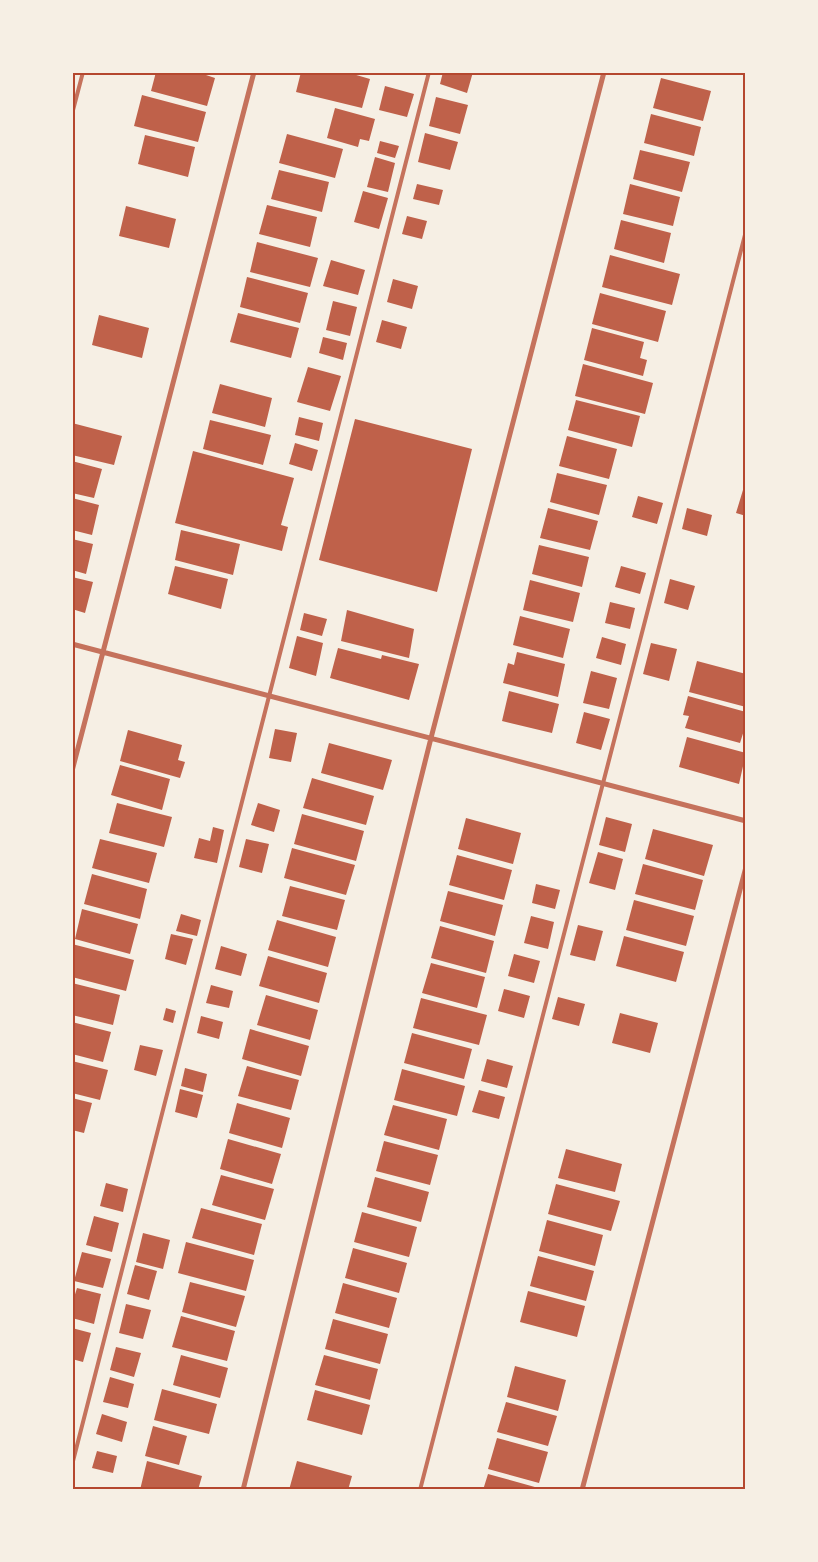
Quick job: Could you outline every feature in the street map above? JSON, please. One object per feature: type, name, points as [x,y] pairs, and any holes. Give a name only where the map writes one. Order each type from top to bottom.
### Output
[{"type":"street","points":[[72,771],[254,72]]},
{"type":"street","points":[[242,1490],[431,738],[604,72]]},
{"type":"street","points":[[72,644],[746,821]]},
{"type":"street","points":[[582,1490],[746,867]]},
{"type":"lane","points":[[72,114],[83,72]]},
{"type":"lane","points":[[72,1465],[429,72]]},
{"type":"lane","points":[[420,1490],[746,231]]},
{"type":"building","points":[[156,72],[197,72],[215,78],[207,106],[151,91]]},
{"type":"building","points":[[301,72],[346,72],[370,79],[362,108],[296,92]]},
{"type":"building","points":[[443,72],[473,72],[467,93],[440,84]]},
{"type":"building","points":[[661,78],[711,91],[703,121],[653,108]]},
{"type":"building","points":[[385,86],[414,94],[407,117],[379,110]]},
{"type":"building","points":[[142,95],[206,112],[198,142],[134,126]]},
{"type":"building","points":[[436,97],[468,105],[460,134],[429,126]]},
{"type":"building","points":[[335,108],[375,119],[369,141],[360,139],[358,147],[327,138]]},
{"type":"building","points":[[651,114],[701,127],[694,156],[644,143]]},
{"type":"building","points":[[425,133],[458,142],[450,170],[418,162]]},
{"type":"building","points":[[287,134],[343,149],[335,178],[279,163]]},
{"type":"building","points":[[145,135],[195,147],[188,177],[138,164]]},
{"type":"building","points":[[380,141],[399,146],[395,158],[377,153]]},
{"type":"building","points":[[640,150],[690,162],[682,192],[633,179]]},
{"type":"building","points":[[375,157],[395,163],[388,192],[367,187]]},
{"type":"building","points":[[279,170],[329,182],[322,212],[271,199]]},
{"type":"building","points":[[417,184],[443,190],[439,205],[413,199]]},
{"type":"building","points":[[630,184],[680,197],[673,226],[623,214]]},
{"type":"building","points":[[363,191],[388,198],[379,229],[354,222]]},
{"type":"building","points":[[267,205],[317,217],[310,247],[259,234]]},
{"type":"building","points":[[126,206],[176,219],[169,248],[119,236]]},
{"type":"building","points":[[407,216],[427,221],[422,239],[402,234]]},
{"type":"building","points":[[621,220],[671,233],[664,263],[614,249]]},
{"type":"building","points":[[257,242],[318,258],[310,287],[250,272]]},
{"type":"building","points":[[610,255],[680,274],[672,305],[602,287]]},
{"type":"building","points":[[331,260],[365,270],[358,295],[323,286]]},
{"type":"building","points":[[247,277],[308,293],[300,323],[240,307]]},
{"type":"building","points":[[393,279],[418,286],[412,309],[387,302]]},
{"type":"building","points":[[600,293],[666,311],[658,342],[592,324]]},
{"type":"building","points":[[333,301],[357,307],[350,336],[326,330]]},
{"type":"building","points":[[238,313],[299,328],[291,358],[230,342]]},
{"type":"building","points":[[99,315],[149,328],[142,358],[92,345]]},
{"type":"building","points":[[382,320],[407,327],[401,349],[376,342]]},
{"type":"building","points":[[592,328],[644,342],[640,358],[647,360],[643,376],[584,360]]},
{"type":"building","points":[[323,337],[347,343],[343,360],[319,353]]},
{"type":"building","points":[[583,364],[653,383],[645,414],[575,396]]},
{"type":"building","points":[[308,367],[341,376],[330,411],[297,402]]},
{"type":"building","points":[[220,384],[272,398],[265,427],[212,413]]},
{"type":"building","points":[[576,400],[640,416],[632,447],[568,430]]},
{"type":"building","points":[[299,417],[323,423],[319,441],[295,435]]},
{"type":"building","points":[[355,419],[472,449],[437,592],[319,560]]},
{"type":"building","points":[[210,420],[271,435],[263,465],[203,449]]},
{"type":"building","points":[[72,423],[122,436],[114,465],[72,455]]},
{"type":"building","points":[[567,436],[617,449],[609,479],[559,466]]},
{"type":"building","points":[[295,443],[318,450],[312,471],[289,464]]},
{"type":"building","points":[[193,451],[294,478],[281,525],[288,527],[282,551],[175,523]]},
{"type":"building","points":[[72,461],[102,469],[94,498],[72,493]]},
{"type":"building","points":[[557,473],[607,485],[599,515],[550,502]]},
{"type":"building","points":[[746,480],[746,516],[736,513]]},
{"type":"building","points":[[638,496],[663,503],[657,524],[632,517]]},
{"type":"building","points":[[72,498],[99,505],[92,535],[72,530]]},
{"type":"building","points":[[548,508],[598,521],[590,550],[540,538]]},
{"type":"building","points":[[687,508],[712,515],[707,536],[682,529]]},
{"type":"building","points":[[181,530],[240,544],[233,575],[175,560]]},
{"type":"building","points":[[72,539],[93,544],[86,574],[72,570]]},
{"type":"building","points":[[539,545],[589,557],[582,587],[532,574]]},
{"type":"building","points":[[175,566],[228,579],[221,609],[168,594]]},
{"type":"building","points":[[621,566],[646,573],[640,594],[615,587]]},
{"type":"building","points":[[72,577],[93,582],[85,613],[72,609]]},
{"type":"building","points":[[670,579],[695,586],[688,610],[664,603]]},
{"type":"building","points":[[530,580],[580,593],[573,622],[523,610]]},
{"type":"building","points":[[610,602],[635,608],[630,629],[605,623]]},
{"type":"building","points":[[347,610],[414,629],[409,658],[341,641]]},
{"type":"building","points":[[304,613],[327,619],[322,636],[300,630]]},
{"type":"building","points":[[520,616],[570,629],[563,658],[513,645]]},
{"type":"building","points":[[297,636],[323,643],[316,676],[289,668]]},
{"type":"building","points":[[602,637],[626,644],[621,665],[596,658]]},
{"type":"building","points":[[651,643],[677,649],[669,681],[643,674]]},
{"type":"building","points":[[338,648],[381,659],[382,655],[419,664],[409,700],[330,678]]},
{"type":"building","points":[[517,652],[565,664],[558,697],[503,683],[508,663],[514,665]]},
{"type":"building","points":[[697,661],[746,674],[746,707],[689,692]]},
{"type":"building","points":[[591,671],[617,678],[609,709],[583,703]]},
{"type":"building","points":[[509,691],[559,704],[552,733],[502,721]]},
{"type":"building","points":[[688,696],[746,712],[746,724],[740,743],[685,728],[689,716],[683,715]]},
{"type":"building","points":[[584,712],[610,719],[601,750],[576,743]]},
{"type":"building","points":[[275,729],[297,733],[291,762],[269,758]]},
{"type":"building","points":[[128,730],[182,745],[178,760],[185,762],[180,778],[120,761]]},
{"type":"building","points":[[687,737],[746,753],[739,784],[679,767]]},
{"type":"building","points":[[329,743],[392,760],[383,790],[321,773]]},
{"type":"building","points":[[120,765],[170,779],[162,810],[111,795]]},
{"type":"building","points":[[312,778],[374,796],[366,825],[303,808]]},
{"type":"building","points":[[117,803],[172,817],[164,847],[109,833]]},
{"type":"building","points":[[258,803],[280,810],[274,832],[251,825]]},
{"type":"building","points":[[302,814],[364,831],[356,861],[294,844]]},
{"type":"building","points":[[606,817],[632,824],[625,852],[599,845]]},
{"type":"building","points":[[466,818],[521,833],[513,864],[458,849]]},
{"type":"building","points":[[213,827],[224,830],[217,863],[194,858],[199,838],[210,841]]},
{"type":"building","points":[[653,829],[713,845],[704,876],[645,859]]},
{"type":"building","points":[[100,839],[157,853],[149,883],[92,868]]},
{"type":"building","points":[[246,839],[269,844],[262,873],[239,867]]},
{"type":"building","points":[[292,848],[355,865],[346,895],[284,878]]},
{"type":"building","points":[[598,852],[623,859],[615,890],[589,883]]},
{"type":"building","points":[[457,855],[512,870],[504,900],[449,885]]},
{"type":"building","points":[[643,864],[703,880],[695,910],[635,894]]},
{"type":"building","points":[[92,874],[147,889],[140,919],[84,904]]},
{"type":"building","points":[[536,884],[560,890],[555,909],[532,903]]},
{"type":"building","points":[[290,886],[345,900],[337,930],[282,916]]},
{"type":"building","points":[[448,891],[503,905],[495,936],[440,921]]},
{"type":"building","points":[[634,900],[694,916],[686,946],[626,930]]},
{"type":"building","points":[[82,909],[138,924],[130,954],[75,939]]},
{"type":"building","points":[[181,914],[201,920],[197,936],[176,931]]},
{"type":"building","points":[[531,916],[554,922],[548,949],[524,943]]},
{"type":"building","points":[[277,920],[336,937],[328,967],[268,950]]},
{"type":"building","points":[[578,925],[603,931],[595,961],[570,955]]},
{"type":"building","points":[[440,926],[494,941],[486,973],[431,958]]},
{"type":"building","points":[[171,934],[193,939],[186,965],[165,959]]},
{"type":"building","points":[[624,936],[684,952],[676,982],[616,966]]},
{"type":"building","points":[[72,944],[134,960],[126,991],[72,977]]},
{"type":"building","points":[[221,946],[247,954],[241,976],[215,969]]},
{"type":"building","points":[[514,954],[540,961],[534,983],[508,976]]},
{"type":"building","points":[[268,956],[327,973],[319,1003],[259,986]]},
{"type":"building","points":[[431,963],[485,977],[477,1008],[422,993]]},
{"type":"building","points":[[72,983],[120,995],[113,1025],[72,1015]]},
{"type":"building","points":[[211,985],[233,991],[229,1008],[206,1003]]},
{"type":"building","points":[[504,989],[530,996],[524,1018],[498,1011]]},
{"type":"building","points":[[266,995],[318,1010],[310,1040],[257,1025]]},
{"type":"building","points":[[558,997],[585,1004],[579,1026],[552,1019]]},
{"type":"building","points":[[421,998],[487,1015],[479,1045],[413,1028]]},
{"type":"building","points":[[166,1008],[176,1011],[173,1023],[163,1020]]},
{"type":"building","points":[[620,1013],[658,1023],[650,1053],[612,1043]]},
{"type":"building","points":[[201,1016],[223,1022],[219,1039],[197,1033]]},
{"type":"building","points":[[72,1022],[111,1032],[103,1062],[72,1054]]},
{"type":"building","points":[[250,1029],[309,1046],[301,1076],[242,1059]]},
{"type":"building","points":[[412,1033],[472,1049],[464,1079],[404,1063]]},
{"type":"building","points":[[140,1045],[163,1050],[156,1076],[134,1070]]},
{"type":"building","points":[[487,1059],[513,1066],[507,1088],[481,1081]]},
{"type":"building","points":[[72,1061],[108,1070],[100,1100],[72,1093]]},
{"type":"building","points":[[247,1066],[299,1080],[291,1110],[238,1096]]},
{"type":"building","points":[[185,1068],[207,1074],[203,1092],[181,1086]]},
{"type":"building","points":[[402,1069],[465,1086],[457,1116],[394,1100]]},
{"type":"building","points":[[180,1089],[203,1095],[197,1118],[175,1112]]},
{"type":"building","points":[[479,1090],[505,1097],[499,1119],[472,1112]]},
{"type":"building","points":[[72,1098],[92,1103],[84,1133],[72,1130]]},
{"type":"building","points":[[237,1103],[290,1118],[282,1148],[229,1133]]},
{"type":"building","points":[[393,1105],[447,1119],[439,1150],[384,1135]]},
{"type":"building","points":[[228,1139],[281,1154],[272,1184],[220,1169]]},
{"type":"building","points":[[384,1141],[438,1155],[430,1185],[376,1171]]},
{"type":"building","points":[[566,1149],[622,1164],[615,1192],[558,1178]]},
{"type":"building","points":[[221,1175],[274,1189],[265,1220],[212,1205]]},
{"type":"building","points":[[375,1177],[429,1192],[421,1222],[367,1207]]},
{"type":"building","points":[[106,1183],[128,1189],[123,1212],[100,1206]]},
{"type":"building","points":[[556,1184],[620,1201],[611,1231],[548,1214]]},
{"type":"building","points":[[201,1208],[262,1224],[254,1255],[192,1238]]},
{"type":"building","points":[[362,1212],[417,1227],[409,1257],[354,1242]]},
{"type":"building","points":[[94,1216],[119,1223],[112,1252],[86,1245]]},
{"type":"building","points":[[547,1220],[603,1235],[595,1266],[539,1251]]},
{"type":"building","points":[[143,1233],[170,1240],[163,1269],[136,1262]]},
{"type":"building","points":[[186,1242],[254,1260],[246,1291],[178,1273]]},
{"type":"building","points":[[353,1248],[407,1263],[399,1293],[345,1278]]},
{"type":"building","points":[[82,1252],[111,1259],[103,1288],[74,1281]]},
{"type":"building","points":[[538,1256],[594,1271],[586,1301],[530,1286]]},
{"type":"building","points":[[135,1265],[157,1271],[149,1300],[127,1294]]},
{"type":"building","points":[[190,1282],[245,1296],[236,1327],[182,1312]]},
{"type":"building","points":[[343,1283],[397,1298],[389,1328],[335,1313]]},
{"type":"building","points":[[77,1288],[101,1294],[94,1324],[72,1318],[72,1304]]},
{"type":"building","points":[[528,1291],[585,1306],[577,1337],[520,1322]]},
{"type":"building","points":[[126,1304],[151,1310],[143,1339],[119,1333]]},
{"type":"building","points":[[181,1316],[235,1331],[227,1361],[172,1347]]},
{"type":"building","points":[[333,1319],[388,1334],[380,1364],[325,1349]]},
{"type":"building","points":[[72,1328],[91,1333],[83,1362],[72,1359]]},
{"type":"building","points":[[116,1347],[141,1353],[134,1377],[110,1370]]},
{"type":"building","points":[[181,1355],[228,1368],[220,1398],[173,1385]]},
{"type":"building","points":[[324,1355],[378,1369],[370,1400],[315,1385]]},
{"type":"building","points":[[515,1366],[566,1380],[558,1411],[507,1397]]},
{"type":"building","points":[[110,1377],[134,1384],[128,1408],[103,1402]]},
{"type":"building","points":[[162,1389],[217,1404],[209,1434],[154,1420]]},
{"type":"building","points":[[315,1390],[370,1405],[362,1435],[307,1420]]},
{"type":"building","points":[[506,1402],[557,1416],[548,1446],[497,1432]]},
{"type":"building","points":[[102,1414],[127,1422],[122,1442],[96,1434]]},
{"type":"building","points":[[153,1426],[187,1436],[179,1465],[145,1456]]},
{"type":"building","points":[[497,1438],[548,1452],[539,1483],[488,1469]]},
{"type":"building","points":[[97,1451],[117,1456],[113,1473],[92,1468]]},
{"type":"building","points":[[147,1461],[202,1476],[198,1490],[140,1490]]},
{"type":"building","points":[[297,1461],[352,1476],[348,1490],[289,1490]]},
{"type":"building","points":[[488,1474],[542,1489],[542,1490],[483,1490]]}]
